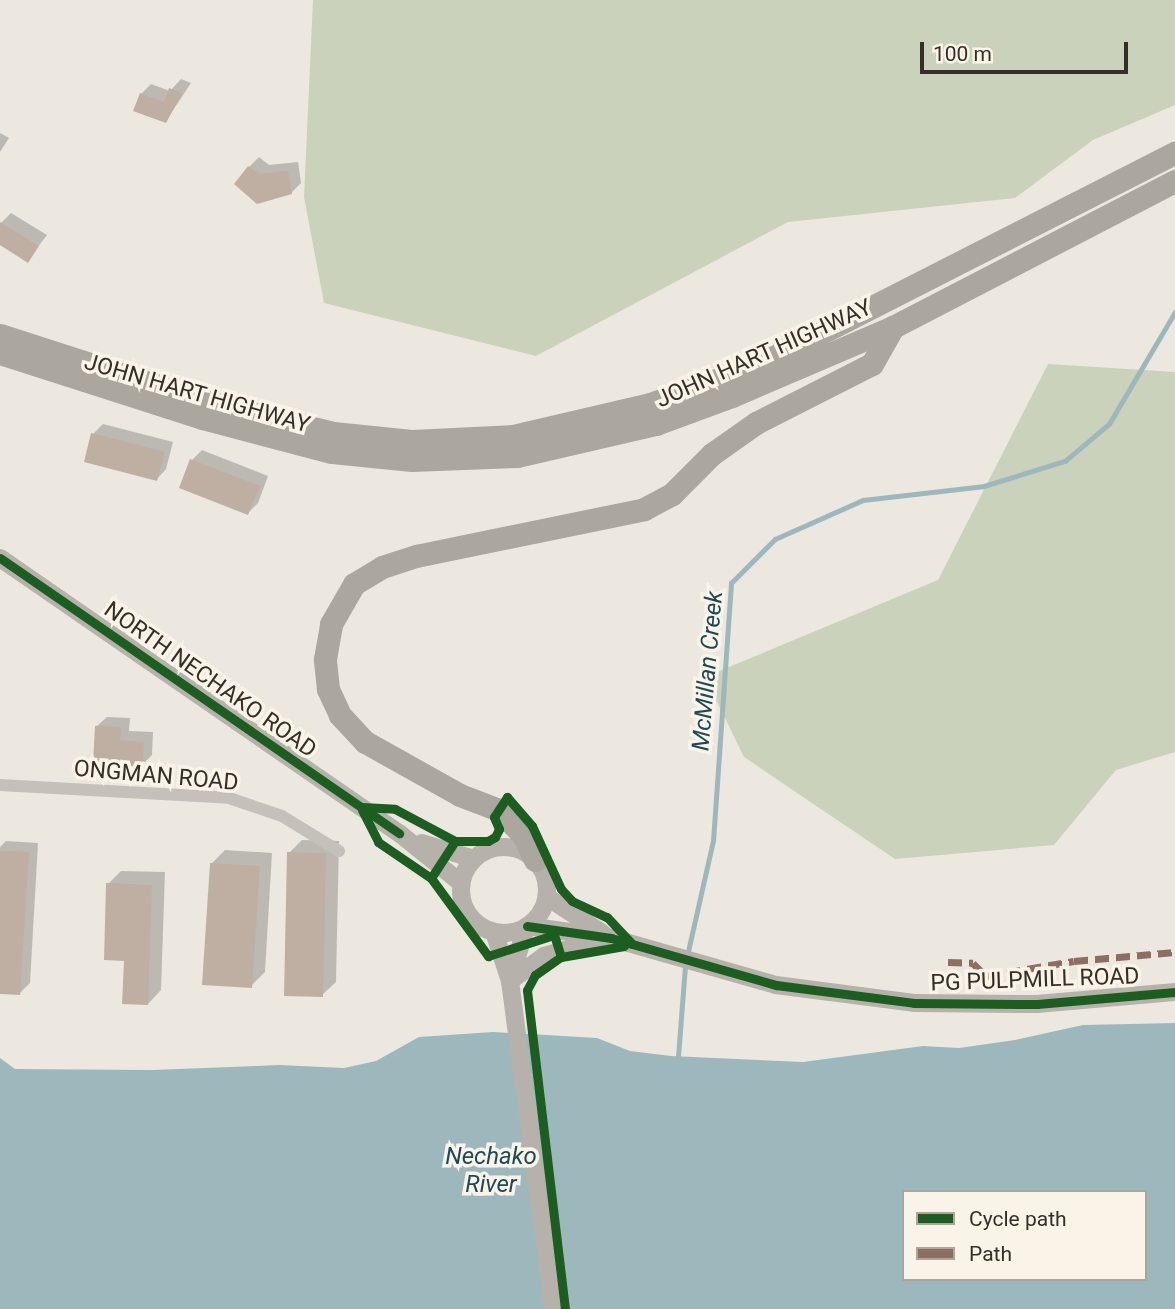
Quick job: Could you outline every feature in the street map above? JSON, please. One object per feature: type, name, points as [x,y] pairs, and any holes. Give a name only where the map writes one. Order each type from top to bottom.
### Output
[{"type":"highway","name":"JOHN HART HIGHWAY","points":[[0,335],[208,402],[333,432],[412,441],[513,436],[650,404],[722,378],[821,333],[1175,153]]},
{"type":"highway","name":"JOHN HART HIGHWAY","points":[[0,353],[202,418],[306,446],[412,460],[517,456],[656,425],[893,327],[1175,181]]},
{"type":"highway","points":[[534,860],[524,836],[499,810],[460,795],[365,742],[340,715],[328,689],[325,659],[331,624],[354,584],[382,567],[416,556],[644,509],[672,494],[712,454],[756,423],[872,364],[893,327]]},
{"type":"main road","name":"NORTH NECHAKO ROAD","points":[[0,558],[399,833],[461,883]]},
{"type":"main road","name":"NORTH NECHAKO ROAD","points":[[399,833],[474,859]]},
{"type":"main road","points":[[510,981],[526,927],[547,897],[542,870],[534,860],[511,847],[497,847],[474,859],[461,883],[466,911],[475,922],[494,932],[526,927],[611,938]]},
{"type":"main road","points":[[547,897],[611,938]]},
{"type":"main road","points":[[494,932],[510,981],[553,1309]]},
{"type":"main road","points":[[510,981],[544,956],[611,938]]},
{"type":"main road","name":"PG PULPMILL ROAD","points":[[611,938],[665,956],[776,985],[914,1003],[1037,1004],[1175,992]]},
{"type":"street","name":"ONGMAN ROAD","points":[[0,785],[229,798],[282,816],[339,851]]},
{"type":"green space","points":[[313,0],[1175,0],[1175,105],[1093,140],[1015,198],[788,222],[536,356],[324,303],[304,197]]},
{"type":"green space","points":[[1048,364],[1175,372],[1175,752],[1116,770],[1054,845],[895,859],[744,757],[705,677],[938,580]]},
{"type":"water","name":"Nechako River","points":[[1175,1023],[1175,1309],[0,1309],[0,1058],[15,1069],[153,1070],[279,1065],[344,1068],[376,1061],[419,1037],[493,1032],[597,1038],[630,1051],[671,1056],[803,1062],[923,1046],[959,1048],[1015,1040],[1083,1025]]},
{"type":"building","points":[[169,88],[182,93],[166,123],[133,111],[140,93],[164,102]]},
{"type":"building","points":[[248,166],[259,174],[288,171],[292,194],[257,204],[234,184]]},
{"type":"building","points":[[0,222],[39,246],[28,263],[0,245]]},
{"type":"building","points":[[91,433],[165,452],[157,481],[84,462]]},
{"type":"building","points":[[190,459],[260,486],[248,515],[179,488]]},
{"type":"building","points":[[95,726],[121,727],[120,740],[144,742],[143,767],[93,764]]},
{"type":"building","points":[[0,851],[29,852],[20,995],[0,994]]},
{"type":"building","points":[[287,852],[326,853],[323,997],[284,996]]},
{"type":"building","points":[[210,863],[260,866],[252,988],[202,985]]},
{"type":"building","points":[[106,883],[152,885],[148,1005],[122,1004],[124,961],[104,960]]},
{"type":"waterway","name":"McMillan Creek","points":[[687,956],[713,841],[731,583],[775,539],[863,500],[984,486],[1065,461],[1109,424],[1175,312]]},
{"type":"waterway","name":"McMillan Creek","points":[[678,1057],[685,965]]},
{"type":"marked path","points":[[948,962],[973,963],[986,976],[1074,961],[1175,952]]},
{"type":"cycle path","points":[[0,558],[399,833]]},
{"type":"cycle path","points":[[431,878],[455,841],[488,841],[495,837],[499,829],[494,817],[507,797],[532,826],[561,889],[572,901],[607,917],[632,944]]},
{"type":"cycle path","points":[[362,807],[395,809],[455,841]]},
{"type":"cycle path","points":[[362,810],[378,842],[431,878],[488,956],[554,935],[561,957]]},
{"type":"cycle path","points":[[527,926],[611,938],[776,985],[914,1003],[1037,1004],[1175,992]]},
{"type":"cycle path","points":[[565,1309],[527,990],[535,975],[561,957],[624,946]]}]
